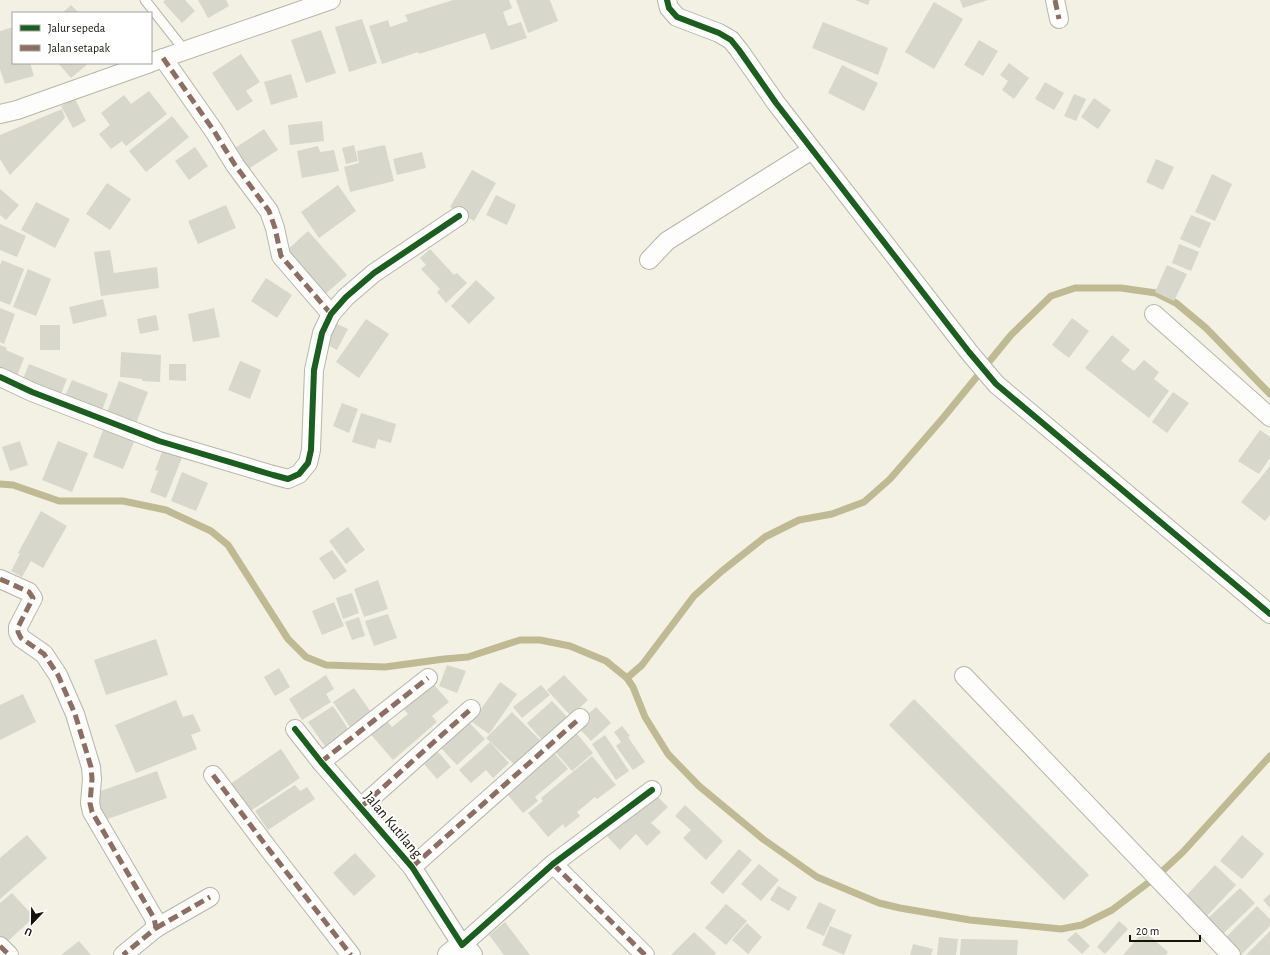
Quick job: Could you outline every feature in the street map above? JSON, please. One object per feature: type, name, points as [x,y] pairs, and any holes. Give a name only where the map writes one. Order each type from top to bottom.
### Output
[{"type":"street","points":[[331,0],[155,61],[214,131],[235,165],[269,211],[275,228],[281,256],[331,314]]},
{"type":"street","points":[[667,0],[669,8],[677,17],[719,33],[731,40],[812,150],[969,352],[996,384],[1270,614]]},
{"type":"street","points":[[1055,0],[1059,19]]},
{"type":"street","points":[[0,114],[18,110],[147,64]]},
{"type":"street","points":[[649,260],[667,241],[812,150]]},
{"type":"street","points":[[0,377],[32,392],[159,441],[288,479],[300,474],[308,463],[311,450],[314,370],[322,333],[331,314],[346,296],[374,274],[459,216]]},
{"type":"street","points":[[1154,314],[1270,417]]},
{"type":"street","points":[[0,579],[29,592],[33,598],[18,627],[18,632],[21,638],[44,654],[58,675],[75,714],[91,767],[92,779],[90,803],[92,812],[154,918],[156,928]]},
{"type":"street","points":[[964,676],[1231,955]]},
{"type":"street","points":[[321,762],[428,678]]},
{"type":"street","points":[[361,807],[471,708]]},
{"type":"street","points":[[412,867],[580,718]]},
{"type":"street","name":"Jalan Kutilang","points":[[295,729],[321,762],[412,867],[461,952]]},
{"type":"street","points":[[214,775],[267,847],[352,955]]},
{"type":"street","points":[[461,952],[553,864],[652,790]]},
{"type":"street","points":[[553,864],[645,955]]},
{"type":"street","points":[[123,955],[156,928],[210,898]]},
{"type":"street","points":[[0,946],[9,955]]},
{"type":"lane","points":[[145,0],[185,51]]},
{"type":"building","points":[[165,0],[185,0],[195,11],[182,23],[163,2]]},
{"type":"building","points":[[198,0],[226,0],[229,6],[208,18]]},
{"type":"building","points":[[453,0],[509,0],[512,8],[503,12],[508,26],[521,22],[527,38],[491,50],[485,33],[382,64],[369,26],[388,20],[390,27],[408,21],[405,15]]},
{"type":"building","points":[[516,0],[550,0],[558,21],[528,33]]},
{"type":"building","points":[[855,0],[870,0],[868,5]]},
{"type":"building","points":[[960,0],[988,0],[963,8]]},
{"type":"building","points":[[934,2],[963,19],[934,69],[905,52]]},
{"type":"building","points":[[71,5],[78,12],[63,12]]},
{"type":"building","points":[[362,19],[377,63],[349,72],[335,27]]},
{"type":"building","points":[[823,22],[888,48],[878,75],[812,48]]},
{"type":"building","points":[[12,27],[12,64],[30,64],[34,76],[5,84],[0,69],[0,31]]},
{"type":"building","points":[[321,30],[336,73],[306,83],[291,40]]},
{"type":"building","points":[[979,40],[998,51],[983,76],[964,65]]},
{"type":"building","points":[[241,54],[260,82],[246,91],[253,101],[237,111],[212,73]]},
{"type":"building","points":[[1009,63],[1029,78],[1014,99],[1002,90],[1008,81],[1000,75]]},
{"type":"building","points":[[59,64],[88,64],[71,78]]},
{"type":"building","points":[[842,65],[878,83],[864,111],[828,93]]},
{"type":"building","points":[[291,74],[298,97],[271,105],[264,82]]},
{"type":"building","points":[[1045,82],[1064,93],[1054,110],[1035,99]]},
{"type":"building","points":[[149,91],[167,114],[126,146],[122,141],[111,149],[99,134],[110,125],[101,113],[124,95],[131,104]]},
{"type":"building","points":[[1074,94],[1086,99],[1076,121],[1064,116]]},
{"type":"building","points":[[1094,98],[1111,110],[1098,129],[1081,117]]},
{"type":"building","points":[[75,99],[86,121],[73,128],[61,106]]},
{"type":"building","points":[[62,109],[65,118],[10,175],[0,159],[0,135]]},
{"type":"building","points":[[172,116],[189,137],[146,172],[129,151]]},
{"type":"building","points":[[322,121],[324,141],[290,145],[288,125]]},
{"type":"building","points":[[264,129],[278,150],[245,171],[232,150]]},
{"type":"building","points":[[354,145],[358,161],[346,164],[342,148]]},
{"type":"building","points":[[385,145],[394,181],[350,192],[344,167],[359,163],[357,151]]},
{"type":"building","points":[[318,146],[320,152],[334,150],[339,171],[302,178],[297,151]]},
{"type":"building","points":[[195,147],[208,166],[189,180],[175,161]]},
{"type":"building","points":[[422,152],[426,168],[397,175],[393,159]]},
{"type":"building","points":[[1156,159],[1174,167],[1163,190],[1146,182]]},
{"type":"building","points":[[472,170],[496,183],[474,221],[450,207]]},
{"type":"building","points":[[1212,174],[1232,184],[1215,221],[1195,212]]},
{"type":"building","points":[[107,183],[131,199],[110,230],[86,214]]},
{"type":"building","points":[[338,185],[356,211],[319,238],[301,212]]},
{"type":"building","points":[[0,189],[19,205],[6,220],[0,215]]},
{"type":"building","points":[[496,195],[516,205],[507,225],[486,215]]},
{"type":"building","points":[[36,202],[70,219],[55,248],[21,230]]},
{"type":"building","points":[[226,205],[236,228],[198,244],[188,221]]},
{"type":"building","points":[[1191,215],[1211,223],[1200,248],[1180,239]]},
{"type":"building","points":[[0,224],[26,236],[17,257],[0,250]]},
{"type":"building","points":[[308,231],[347,275],[322,297],[284,253]]},
{"type":"building","points":[[1179,244],[1199,252],[1191,271],[1172,263]]},
{"type":"building","points":[[430,249],[454,275],[457,273],[467,283],[446,303],[437,292],[440,289],[421,269],[426,265],[420,258]]},
{"type":"building","points":[[110,250],[114,273],[157,267],[159,288],[101,296],[94,252]]},
{"type":"building","points":[[2,260],[24,269],[10,305],[0,301],[0,265]]},
{"type":"building","points":[[1167,265],[1187,274],[1174,301],[1155,292]]},
{"type":"building","points":[[28,269],[51,279],[36,316],[13,307]]},
{"type":"building","points":[[266,278],[292,295],[277,318],[251,301]]},
{"type":"building","points":[[476,280],[495,298],[469,324],[451,306]]},
{"type":"building","points":[[103,299],[107,316],[73,324],[69,307]]},
{"type":"building","points":[[0,308],[15,314],[4,344],[0,342]]},
{"type":"building","points":[[214,308],[220,337],[193,342],[188,314]]},
{"type":"building","points":[[156,315],[159,330],[140,334],[137,319]]},
{"type":"building","points":[[1072,318],[1089,331],[1069,358],[1052,345]]},
{"type":"building","points":[[366,319],[389,334],[359,378],[336,362]]},
{"type":"building","points":[[335,323],[348,329],[337,350],[324,343]]},
{"type":"building","points":[[40,325],[60,325],[60,350],[40,350]]},
{"type":"building","points":[[1112,335],[1130,350],[1121,361],[1134,371],[1144,360],[1159,372],[1154,379],[1169,391],[1149,418],[1085,368]]},
{"type":"building","points":[[0,345],[7,348],[6,350],[24,358],[16,379],[0,372]]},
{"type":"building","points":[[121,352],[161,355],[160,382],[142,381],[142,379],[120,377]]},
{"type":"building","points":[[240,361],[261,370],[250,399],[228,390]]},
{"type":"building","points":[[29,364],[67,379],[59,399],[21,384]]},
{"type":"building","points":[[169,364],[186,364],[186,381],[169,380]]},
{"type":"building","points":[[72,380],[108,394],[100,416],[63,401]]},
{"type":"building","points":[[119,381],[148,392],[135,426],[106,415]]},
{"type":"building","points":[[1173,392],[1189,403],[1167,433],[1152,422]]},
{"type":"building","points":[[342,403],[358,409],[349,433],[333,426]]},
{"type":"building","points":[[361,413],[396,424],[391,443],[378,439],[375,449],[352,442]]},
{"type":"building","points":[[105,425],[136,437],[123,469],[93,457]]},
{"type":"building","points":[[1260,430],[1270,437],[1270,458],[1259,474],[1238,461]]},
{"type":"building","points":[[20,441],[28,465],[10,471],[2,447]]},
{"type":"building","points":[[58,441],[88,453],[72,492],[42,480]]},
{"type":"building","points":[[164,447],[183,455],[166,498],[150,492],[158,471],[155,470]]},
{"type":"building","points":[[1270,466],[1270,515],[1265,521],[1241,502]]},
{"type":"building","points":[[182,472],[208,483],[196,511],[171,501]]},
{"type":"building","points":[[41,511],[67,526],[43,568],[31,561],[22,577],[11,571],[20,554],[18,553]]},
{"type":"building","points":[[348,527],[365,550],[346,564],[329,541]]},
{"type":"building","points":[[332,550],[347,571],[334,580],[319,558]]},
{"type":"building","points":[[378,580],[388,609],[364,617],[354,589]]},
{"type":"building","points":[[352,593],[359,613],[343,619],[336,598]]},
{"type":"building","points":[[334,602],[344,626],[322,635],[312,611]]},
{"type":"building","points":[[388,614],[397,638],[374,646],[365,621]]},
{"type":"building","points":[[359,617],[365,636],[352,640],[345,622]]},
{"type":"building","points":[[156,639],[168,675],[106,695],[94,660]]},
{"type":"building","points":[[447,665],[466,671],[457,693],[439,686]]},
{"type":"building","points":[[279,668],[290,687],[275,696],[264,677]]},
{"type":"building","points":[[326,675],[334,689],[326,694],[331,702],[302,720],[289,699]]},
{"type":"building","points":[[564,675],[588,700],[571,716],[547,690]]},
{"type":"building","points":[[429,679],[449,702],[432,716],[437,722],[393,760],[367,730],[383,717],[392,727],[408,714],[399,704]]},
{"type":"building","points":[[500,682],[517,694],[489,734],[472,722]]},
{"type":"building","points":[[541,685],[550,695],[522,718],[513,707]]},
{"type":"building","points":[[354,688],[373,715],[352,730],[333,702]]},
{"type":"building","points":[[23,694],[36,722],[0,740],[0,705]]},
{"type":"building","points":[[914,699],[1089,875],[1064,900],[889,725]]},
{"type":"building","points":[[176,700],[183,717],[193,714],[201,731],[191,735],[197,749],[136,773],[115,725]]},
{"type":"building","points":[[552,701],[567,717],[542,740],[527,723]]},
{"type":"building","points":[[333,706],[350,732],[326,748],[308,722]]},
{"type":"building","points":[[596,707],[611,723],[591,741],[576,725]]},
{"type":"building","points":[[512,712],[541,741],[516,766],[486,738]]},
{"type":"building","points":[[464,717],[485,739],[457,765],[436,743]]},
{"type":"building","points":[[622,726],[630,736],[628,737],[645,762],[633,770],[616,746],[621,742],[614,732]]},
{"type":"building","points":[[572,728],[593,753],[572,771],[550,746]]},
{"type":"building","points":[[605,735],[629,771],[616,780],[592,744]]},
{"type":"building","points":[[490,742],[509,763],[493,778],[486,770],[471,783],[459,770]]},
{"type":"building","points":[[433,746],[451,767],[437,779],[419,758]]},
{"type":"building","points":[[550,748],[568,769],[535,797],[538,801],[523,813],[502,788]]},
{"type":"building","points":[[281,749],[300,778],[249,812],[230,784]]},
{"type":"building","points":[[592,756],[616,785],[597,799],[595,797],[577,812],[580,816],[565,828],[563,824],[548,837],[528,813],[543,801],[541,798]]},
{"type":"building","points":[[157,771],[167,798],[105,820],[95,793]]},
{"type":"building","points":[[295,785],[300,791],[307,787],[315,799],[268,830],[255,811]]},
{"type":"building","points":[[653,792],[668,807],[651,823],[661,832],[647,846],[636,834],[620,850],[606,835]]},
{"type":"building","points":[[685,805],[723,841],[706,860],[683,838],[691,830],[675,816]]},
{"type":"building","points":[[27,835],[47,858],[0,899],[0,858]]},
{"type":"building","points":[[1242,835],[1264,854],[1242,879],[1220,861]]},
{"type":"building","points":[[739,849],[752,860],[723,894],[710,883]]},
{"type":"building","points":[[355,853],[376,876],[354,896],[333,873]]},
{"type":"building","points":[[759,864],[779,880],[761,901],[741,884]]},
{"type":"building","points":[[1215,865],[1236,885],[1206,917],[1185,897]]},
{"type":"building","points":[[778,886],[797,897],[789,911],[770,900]]},
{"type":"building","points":[[1240,888],[1255,903],[1221,936],[1206,920]]},
{"type":"building","points":[[12,893],[34,917],[6,943],[0,937],[0,903]]},
{"type":"building","points":[[1270,894],[1270,908],[1263,900]]},
{"type":"building","points":[[819,902],[836,910],[824,936],[806,928]]},
{"type":"building","points":[[726,904],[747,921],[726,945],[705,928]]},
{"type":"building","points":[[1257,906],[1270,919],[1270,926],[1241,955],[1224,939]]},
{"type":"building","points":[[1119,921],[1128,929],[1105,954],[1097,947]]},
{"type":"building","points":[[505,922],[530,955],[504,955],[489,935]]},
{"type":"building","points":[[747,923],[762,937],[748,954],[732,940]]},
{"type":"building","points":[[830,926],[852,935],[844,955],[822,945]]},
{"type":"building","points":[[1144,931],[1168,952],[1166,955],[1123,955]]},
{"type":"building","points":[[1270,931],[1270,955],[1246,955]]},
{"type":"building","points":[[694,932],[716,953],[714,955],[671,955]]},
{"type":"building","points":[[1076,932],[1090,946],[1082,954],[1067,940]]},
{"type":"building","points":[[939,937],[958,939],[956,955],[937,955]]},
{"type":"building","points":[[961,939],[1018,940],[1017,955],[960,955]]},
{"type":"building","points":[[79,941],[91,955],[61,955]]},
{"type":"building","points":[[913,944],[933,949],[931,955],[910,955]]},
{"type":"waterway","points":[[627,678],[642,665],[694,596],[722,571],[765,537],[799,520],[832,514],[864,502],[890,479],[943,418],[1011,335],[1051,296],[1075,288],[1121,288],[1156,293],[1176,303],[1206,328],[1270,394]]},
{"type":"waterway","points":[[0,484],[13,485],[59,501],[123,501],[166,510],[211,531],[228,545],[288,639],[306,657],[326,665],[385,667],[468,657],[520,640],[540,640],[570,646],[606,661],[627,678],[633,687],[645,717],[668,754],[699,786],[763,839],[817,877],[879,903],[900,908],[970,920],[1061,929],[1082,925],[1112,910],[1156,877],[1183,852],[1270,756]]},
{"type":"marked path","points":[[1055,0],[1059,19]]},
{"type":"marked path","points":[[163,58],[214,131],[235,165],[269,211],[275,228],[281,256],[331,314]]},
{"type":"marked path","points":[[0,579],[29,592],[33,598],[18,627],[18,632],[21,638],[44,654],[58,675],[75,714],[91,767],[92,779],[90,803],[92,812],[154,918],[156,928],[123,955]]},
{"type":"marked path","points":[[321,762],[428,678]]},
{"type":"marked path","points":[[361,807],[471,709]]},
{"type":"marked path","points":[[412,867],[580,718]]},
{"type":"marked path","points":[[213,775],[351,955]]},
{"type":"marked path","points":[[553,864],[645,955]]},
{"type":"marked path","points":[[156,928],[210,897]]},
{"type":"marked path","points":[[0,946],[9,955]]},
{"type":"cycle path","points":[[667,0],[669,8],[677,17],[719,33],[731,40],[776,103],[969,352],[996,384],[1270,614]]},
{"type":"cycle path","points":[[0,377],[32,392],[159,441],[288,479],[299,474],[308,463],[311,450],[314,370],[322,333],[331,314],[346,297],[374,273],[459,216]]},
{"type":"cycle path","points":[[295,729],[321,762],[412,867],[462,945],[553,864],[652,790]]}]
